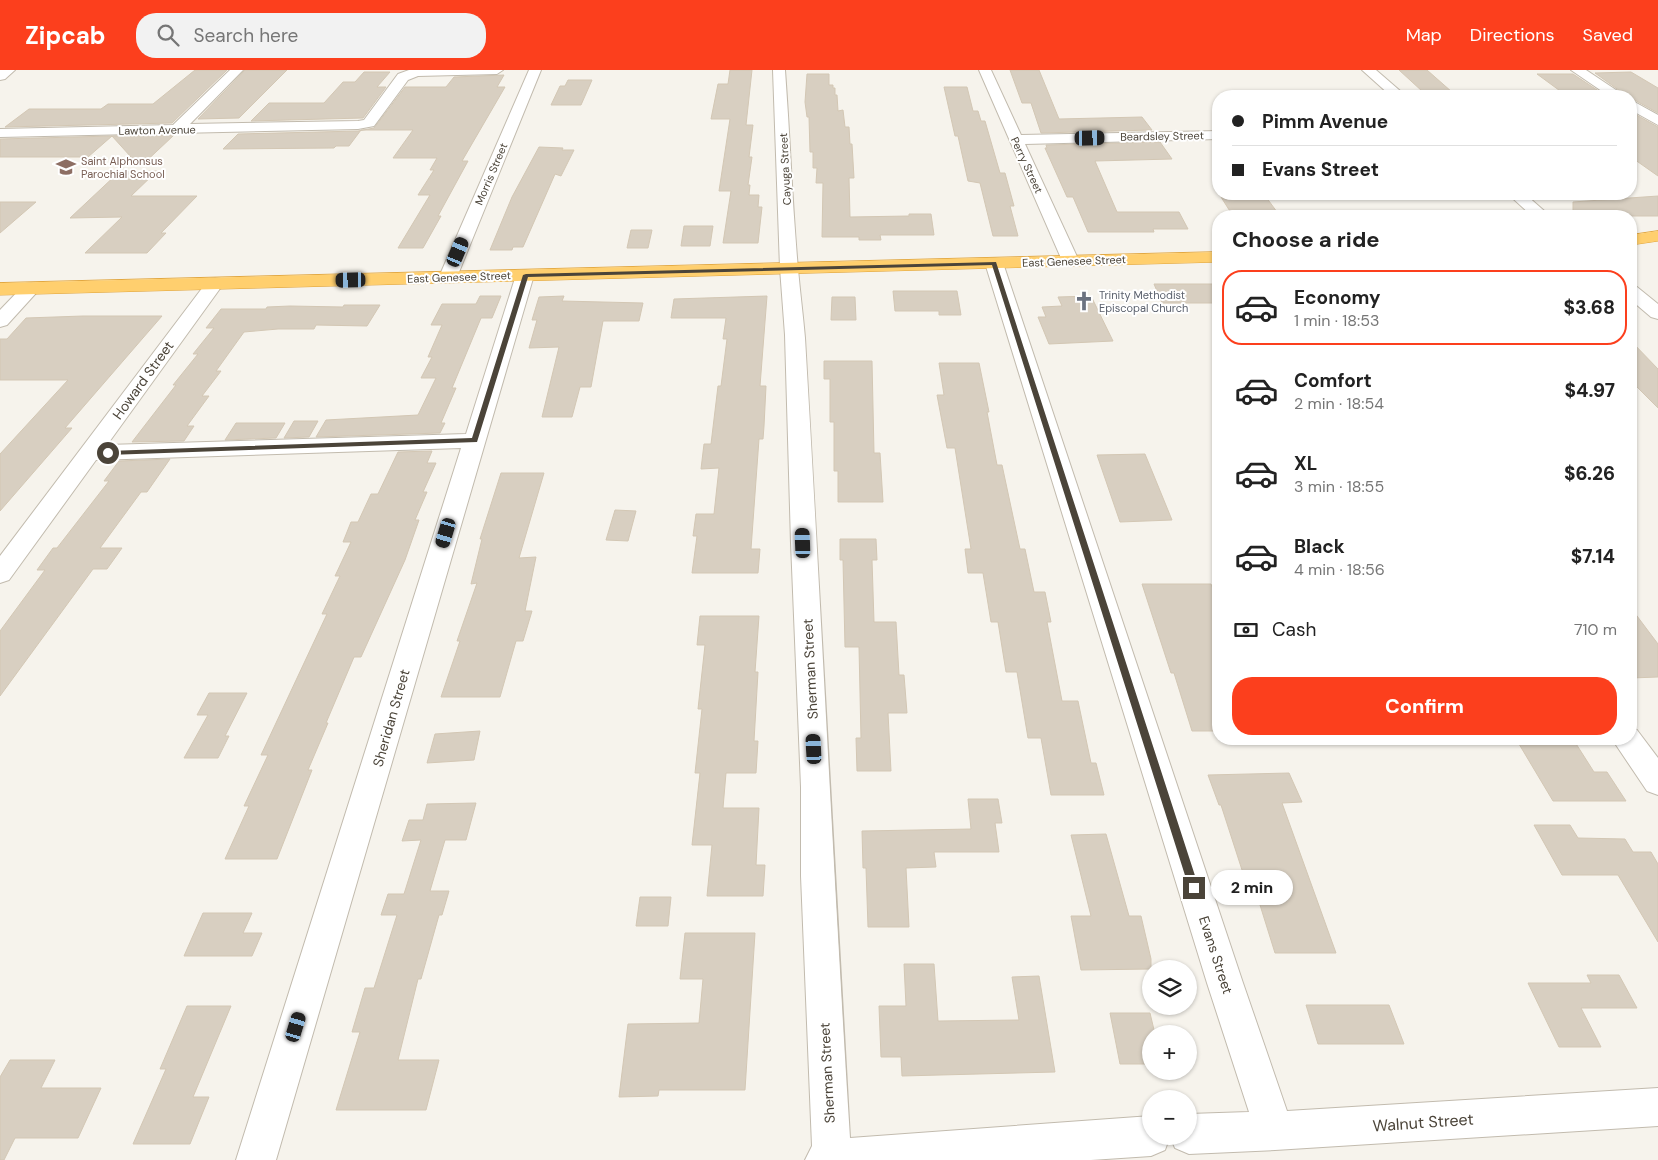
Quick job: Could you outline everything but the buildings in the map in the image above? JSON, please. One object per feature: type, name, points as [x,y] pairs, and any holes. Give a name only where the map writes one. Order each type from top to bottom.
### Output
[{"type":"highway","points":[[1637,240],[1658,236]]},
{"type":"highway","points":[[1637,241],[1658,242]]},
{"type":"highway","name":"East Genesee Street","points":[[0,289],[1212,257]]},
{"type":"street","points":[[0,76],[9,70]]},
{"type":"street","points":[[176,129],[237,70]]},
{"type":"street","points":[[418,71],[497,70]]},
{"type":"street","name":"Morris Street","points":[[448,278],[535,70]]},
{"type":"street","name":"Cayuga Street","points":[[779,70],[790,268]]},
{"type":"street","name":"Perry Street","points":[[985,70],[1070,261]]},
{"type":"street","points":[[1368,70],[1392,90]]},
{"type":"street","points":[[1577,70],[1609,90]]},
{"type":"street","name":"Lawton Avenue","points":[[0,133],[358,126],[368,123],[403,76],[418,71]]},
{"type":"street","points":[[1637,108],[1658,121]]},
{"type":"street","name":"Beardsley Street","points":[[1016,140],[1212,135]]},
{"type":"street","points":[[1523,200],[1535,210]]},
{"type":"street","name":"Evans Street","points":[[994,263],[1225,982],[1275,1131]]},
{"type":"street","name":"Sherman Street","points":[[790,268],[795,335],[816,787],[817,876],[832,1160]]},
{"type":"street","name":"Sheridan Street","points":[[256,1160],[526,275]]},
{"type":"street","name":"Howard Street","points":[[0,574],[215,284]]},
{"type":"street","points":[[0,321],[31,288]]},
{"type":"street","points":[[1637,296],[1658,313]]},
{"type":"street","points":[[90,453],[475,440]]},
{"type":"street","points":[[1631,745],[1658,782]]},
{"type":"street","name":"Walnut Street","points":[[1197,1134],[1275,1131],[1658,1107]]},
{"type":"street","points":[[825,1160],[1142,1137]]},
{"type":"place","name":"Saint Alphonsus Parochial School","points":[[66,167]]},
{"type":"place","name":"Trinity Methodist Episcopal Church","points":[[1084,301]]},
{"type":"route","points":[[108,453],[475,440],[526,275],[994,263],[1194,888]]}]
